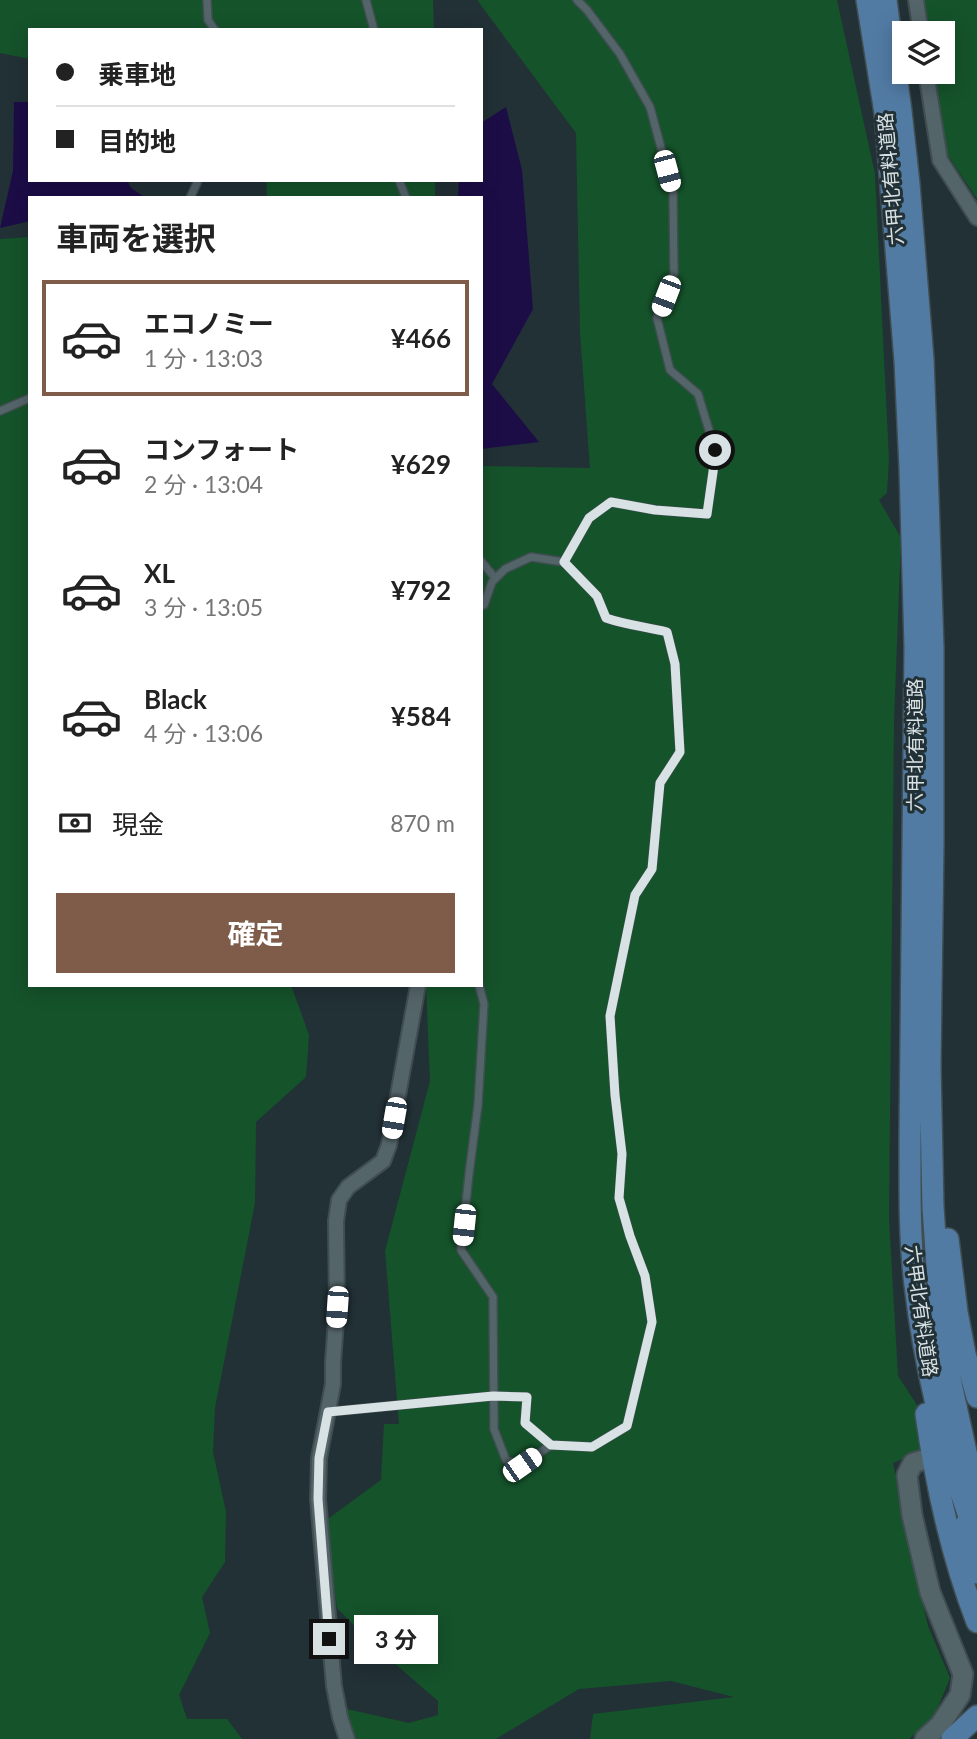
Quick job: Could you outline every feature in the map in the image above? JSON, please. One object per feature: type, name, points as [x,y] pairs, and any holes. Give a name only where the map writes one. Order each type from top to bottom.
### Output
[{"type":"main road","name":"六甲北有料道路","points":[[867,0],[885,113],[911,468],[915,647],[910,1207],[915,1283],[924,1350],[943,1435],[977,1502]]},
{"type":"main road","name":"六甲北有料道路","points":[[886,0],[909,184],[923,359],[933,648],[930,1066],[933,1207],[947,1365],[977,1539]]},
{"type":"main road","points":[[930,1066],[957,1312],[977,1397]]},
{"type":"main road","points":[[924,1350],[924,1397],[933,1464],[948,1532],[977,1622]]},
{"type":"main road","name":"六甲北有料道路","points":[[969,1485],[972,1556],[977,1573]]},
{"type":"main road","points":[[952,1739],[977,1716]]},
{"type":"main road","points":[[970,1739],[977,1733]]},
{"type":"street","points":[[916,0],[919,21]]},
{"type":"street","points":[[928,84],[940,160],[977,218]]},
{"type":"street","points":[[347,1739],[334,1686],[318,1499],[319,1458],[333,1384],[337,1307],[336,1221],[340,1200],[348,1187],[383,1160],[389,1144],[418,987]]},
{"type":"street","points":[[925,1739],[940,1725],[960,1695],[963,1674],[930,1592],[912,1516],[906,1475],[913,1463],[930,1458]]},
{"type":"lane","points":[[207,0],[208,20],[214,28]]},
{"type":"lane","points":[[366,0],[373,28]]},
{"type":"lane","points":[[564,562],[589,518],[611,502],[655,510],[707,514],[715,450],[698,394],[670,370],[657,318],[674,273],[673,192],[650,107],[620,54],[587,9],[577,0]]},
{"type":"lane","points":[[0,411],[28,399]]},
{"type":"lane","points":[[479,987],[484,1004],[478,1105],[461,1250],[493,1297],[495,1429],[506,1460],[522,1465],[551,1445],[592,1447],[627,1426],[652,1322],[645,1276],[619,1198],[622,1154],[610,1016],[635,895],[652,869],[660,783],[680,752],[675,664],[667,632],[622,624],[606,618],[597,596],[564,562],[531,557],[505,569],[495,578],[483,604]]},
{"type":"lane","points":[[483,563],[495,578]]},
{"type":"lane","points":[[328,1412],[493,1396],[527,1397],[525,1423],[551,1445]]},
{"type":"green space","points":[[0,0],[433,0],[434,28],[28,28],[28,59],[0,53]]},
{"type":"green space","points":[[477,0],[837,0],[875,174],[889,460],[887,493],[879,500],[901,538],[894,722],[889,1218],[898,1376],[932,1428],[935,1446],[893,1463],[928,1626],[950,1678],[934,1717],[909,1739],[590,1739],[593,1714],[734,1697],[671,1681],[579,1689],[496,1739],[354,1739],[338,1707],[409,1723],[438,1715],[438,1701],[371,1643],[337,1608],[325,1521],[381,1480],[384,1424],[399,1424],[385,1251],[430,1081],[426,987],[483,987],[483,466],[590,468],[580,333],[576,133]]},
{"type":"green space","points":[[923,0],[977,0],[977,199],[947,154],[936,84],[955,84],[955,21],[926,21]]},
{"type":"green space","points":[[266,182],[435,182],[435,196],[267,196]]},
{"type":"green space","points":[[28,237],[28,987],[292,987],[309,1035],[306,1077],[256,1122],[255,1203],[215,1408],[213,1452],[226,1512],[225,1562],[202,1597],[210,1633],[179,1695],[187,1719],[227,1719],[242,1739],[0,1739],[0,239]]},
{"type":"shaded area","points":[[14,102],[28,102],[28,182],[128,182],[131,188],[143,196],[28,196],[28,221],[0,228],[13,171]]},
{"type":"shaded area","points":[[506,107],[522,170],[533,309],[492,384],[539,442],[483,449],[483,196],[458,196],[459,182],[483,182],[483,122]]},
{"type":"route","points":[[329,1639],[318,1499],[319,1458],[328,1412],[493,1396],[527,1397],[525,1423],[551,1445],[592,1447],[627,1426],[652,1322],[645,1276],[619,1198],[622,1154],[610,1016],[635,895],[652,869],[660,783],[680,752],[675,664],[667,632],[622,624],[606,618],[597,596],[564,562],[589,518],[611,502],[655,510],[707,514],[715,450]]}]
